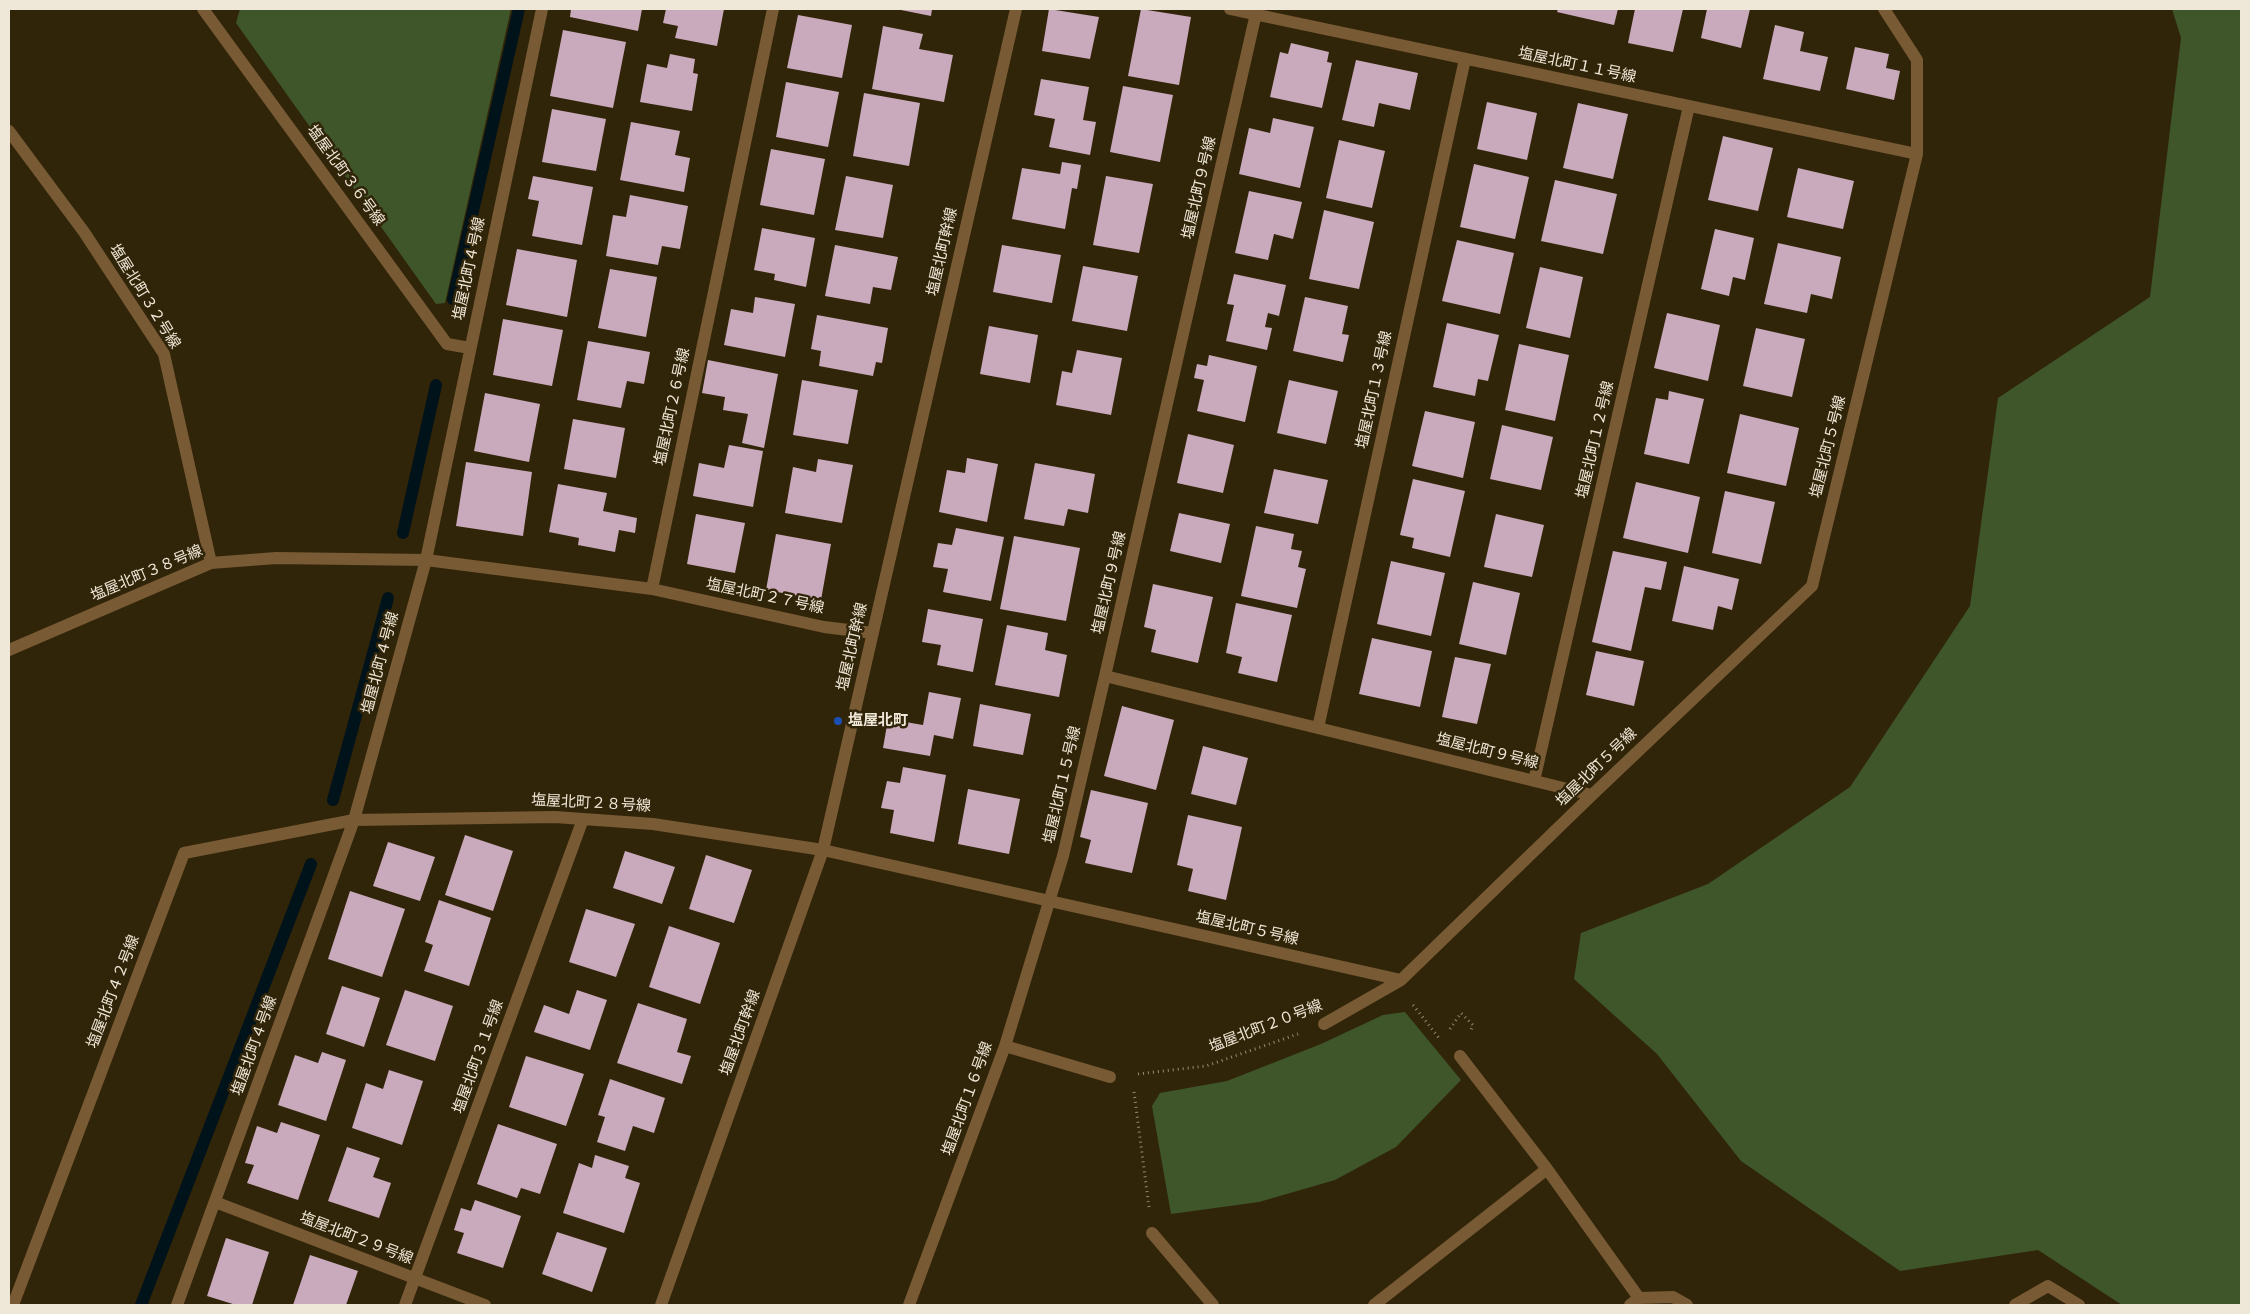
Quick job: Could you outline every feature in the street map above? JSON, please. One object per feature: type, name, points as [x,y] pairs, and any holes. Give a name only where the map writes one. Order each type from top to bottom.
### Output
[{"type":"street","name":"塩屋北町３６号線","points":[[203,9],[448,344],[470,348]]},
{"type":"street","name":"塩屋北町４号線","points":[[177,1305],[354,820],[426,560],[542,9]]},
{"type":"street","name":"塩屋北町２６号線","points":[[652,588],[772,9]]},
{"type":"street","name":"塩屋北町幹線","points":[[661,1305],[823,850],[1016,9]]},
{"type":"street","name":"塩屋北町１１号線","points":[[1230,9],[1256,12],[1465,59],[1917,154]]},
{"type":"street","name":"塩屋北町５号線","points":[[823,850],[1398,982],[1812,586],[1917,154],[1917,60],[1884,9]]},
{"type":"street","name":"塩屋北町９号線","points":[[1256,12],[1106,676],[1592,795]]},
{"type":"street","name":"塩屋北町１３号線","points":[[1318,728],[1465,59]]},
{"type":"street","name":"塩屋北町１２号線","points":[[1534,781],[1689,106]]},
{"type":"street","name":"塩屋北町３２号線","points":[[9,131],[84,232],[164,354],[211,563]]},
{"type":"street","name":"塩屋北町３８号線","points":[[9,650],[211,563],[276,558],[426,560]]},
{"type":"street","points":[[426,560],[652,588]]},
{"type":"street","name":"塩屋北町２７号線","points":[[652,588],[824,626],[873,632]]},
{"type":"street","name":"塩屋北町１５号線","points":[[1049,902],[1063,856],[1106,676]]},
{"type":"street","name":"塩屋北町２８号線","points":[[354,820],[554,817],[653,824],[823,850]]},
{"type":"street","name":"塩屋北町３１号線","points":[[405,1305],[584,819]]},
{"type":"street","name":"塩屋北町４２号線","points":[[12,1305],[184,854],[354,820]]},
{"type":"street","name":"塩屋北町１６号線","points":[[909,1305],[1005,1046],[1049,902]]},
{"type":"street","name":"塩屋北町２０号線","points":[[1324,1024],[1398,982]]},
{"type":"street","points":[[1005,1046],[1110,1077]]},
{"type":"street","points":[[1460,1056],[1547,1168],[1634,1301],[1673,1297],[1687,1305]]},
{"type":"street","points":[[1374,1305],[1547,1168]]},
{"type":"street","name":"塩屋北町２９号線","points":[[215,1202],[485,1305]]},
{"type":"street","points":[[1152,1233],[1213,1305]]},
{"type":"street","points":[[2015,1305],[2048,1286],[2079,1305]]},
{"type":"path","points":[[1398,982],[1442,1041],[1461,1013],[1473,1025],[1460,1056]]},
{"type":"path","name":"塩屋北町２０号線","points":[[1110,1077],[1206,1066],[1324,1024]]},
{"type":"path","points":[[1132,1075],[1152,1233]]},
{"type":"green space","points":[[240,9],[511,9],[445,303],[436,304],[236,23]]},
{"type":"green space","points":[[2172,9],[2241,9],[2241,1305],[2122,1305],[2038,1250],[1900,1271],[1741,1161],[1657,1054],[1574,979],[1581,933],[1708,884],[1850,787],[1970,606],[1998,398],[2150,297],[2181,38]]},
{"type":"green space","points":[[1405,1012],[1461,1080],[1396,1147],[1335,1180],[1259,1202],[1171,1214],[1152,1106],[1160,1093],[1227,1081],[1321,1044],[1383,1015]]},
{"type":"building","points":[[571,9],[642,9],[638,31],[570,17]]},
{"type":"building","points":[[666,9],[724,9],[717,46],[675,38],[678,26],[663,23]]},
{"type":"building","points":[[896,9],[932,9],[931,16]]},
{"type":"building","points":[[1049,9],[1099,17],[1090,59],[1042,51]]},
{"type":"building","points":[[1141,9],[1191,17],[1179,85],[1128,76]]},
{"type":"building","points":[[1558,9],[1618,9],[1614,25],[1557,12]]},
{"type":"building","points":[[1635,9],[1683,9],[1673,52],[1628,43]]},
{"type":"building","points":[[1707,9],[1750,9],[1741,48],[1701,38]]},
{"type":"building","points":[[798,15],[852,25],[842,78],[787,68]]},
{"type":"building","points":[[1775,25],[1804,32],[1800,51],[1828,57],[1820,91],[1763,79]]},
{"type":"building","points":[[883,26],[923,34],[919,49],[953,55],[944,102],[872,89]]},
{"type":"building","points":[[563,30],[626,42],[613,108],[550,96]]},
{"type":"building","points":[[1291,43],[1329,52],[1327,62],[1332,63],[1322,108],[1270,97],[1280,52],[1288,54]]},
{"type":"building","points":[[1855,47],[1889,54],[1886,68],[1900,71],[1894,100],[1846,89]]},
{"type":"building","points":[[670,54],[695,59],[693,73],[698,74],[692,111],[640,102],[647,64],[667,68]]},
{"type":"building","points":[[1356,60],[1418,73],[1410,110],[1379,103],[1374,127],[1342,120]]},
{"type":"building","points":[[1041,79],[1089,87],[1083,120],[1096,122],[1090,155],[1049,147],[1055,119],[1034,115]]},
{"type":"building","points":[[786,82],[839,92],[828,147],[776,137]]},
{"type":"building","points":[[1123,86],[1173,95],[1160,162],[1110,152]]},
{"type":"building","points":[[864,93],[920,103],[909,166],[853,156]]},
{"type":"building","points":[[1487,102],[1537,113],[1527,160],[1477,149]]},
{"type":"building","points":[[1578,103],[1628,114],[1613,179],[1563,168]]},
{"type":"building","points":[[552,109],[606,119],[596,171],[542,162]]},
{"type":"building","points":[[1273,118],[1314,127],[1300,188],[1239,174],[1249,128],[1270,133]]},
{"type":"building","points":[[631,122],[680,131],[675,155],[690,158],[684,192],[620,180]]},
{"type":"building","points":[[1723,136],[1773,148],[1758,211],[1708,200]]},
{"type":"building","points":[[1339,140],[1385,151],[1372,208],[1326,198]]},
{"type":"building","points":[[771,149],[825,159],[814,215],[760,205]]},
{"type":"building","points":[[1062,162],[1081,165],[1077,189],[1072,188],[1065,229],[1012,219],[1022,168],[1060,174]]},
{"type":"building","points":[[1474,164],[1529,177],[1515,239],[1460,227]]},
{"type":"building","points":[[1798,168],[1854,181],[1843,229],[1787,217]]},
{"type":"building","points":[[533,176],[593,187],[582,245],[532,236],[539,201],[528,199]]},
{"type":"building","points":[[846,176],[893,185],[883,238],[835,230]]},
{"type":"building","points":[[1106,176],[1153,184],[1139,253],[1093,245]]},
{"type":"building","points":[[1555,180],[1617,194],[1603,254],[1541,241]]},
{"type":"building","points":[[1249,191],[1302,202],[1293,239],[1274,234],[1268,260],[1235,253]]},
{"type":"building","points":[[630,195],[688,206],[680,249],[662,246],[658,265],[606,256],[613,215],[626,217]]},
{"type":"building","points":[[1324,210],[1374,222],[1359,289],[1309,279]]},
{"type":"building","points":[[762,228],[815,238],[806,287],[774,280],[775,274],[754,270]]},
{"type":"building","points":[[1715,229],[1754,238],[1745,280],[1733,277],[1729,296],[1701,289]]},
{"type":"building","points":[[1457,240],[1514,253],[1500,314],[1442,301]]},
{"type":"building","points":[[1778,243],[1841,257],[1832,299],[1811,294],[1807,313],[1764,304]]},
{"type":"building","points":[[835,245],[898,257],[891,290],[873,287],[870,304],[825,296]]},
{"type":"building","points":[[1002,245],[1061,255],[1052,303],[993,292]]},
{"type":"building","points":[[517,249],[577,260],[567,317],[506,305]]},
{"type":"building","points":[[1083,266],[1138,276],[1127,331],[1072,321]]},
{"type":"building","points":[[1540,267],[1583,277],[1570,338],[1526,328]]},
{"type":"building","points":[[610,269],[657,277],[646,337],[598,328]]},
{"type":"building","points":[[1234,274],[1286,285],[1279,316],[1268,313],[1265,327],[1272,328],[1267,350],[1226,341],[1234,305],[1227,304]]},
{"type":"building","points":[[755,297],[795,304],[785,357],[724,345],[731,309],[753,313]]},
{"type":"building","points":[[1305,297],[1348,306],[1342,334],[1349,335],[1343,362],[1293,351]]},
{"type":"building","points":[[1667,313],[1720,325],[1708,381],[1654,368]]},
{"type":"building","points":[[817,315],[888,328],[882,363],[876,362],[873,376],[819,366],[821,351],[811,349]]},
{"type":"building","points":[[503,319],[563,330],[552,386],[493,375]]},
{"type":"building","points":[[1447,323],[1499,335],[1488,381],[1478,379],[1475,396],[1433,387]]},
{"type":"building","points":[[989,326],[1038,335],[1030,383],[980,374]]},
{"type":"building","points":[[1756,328],[1805,339],[1792,397],[1743,386]]},
{"type":"building","points":[[588,341],[650,352],[644,384],[627,381],[621,408],[577,400]]},
{"type":"building","points":[[1519,344],[1569,355],[1555,421],[1505,410]]},
{"type":"building","points":[[1077,350],[1122,358],[1111,415],[1056,405],[1062,371],[1072,373]]},
{"type":"building","points":[[1209,355],[1257,366],[1245,422],[1197,411],[1204,380],[1194,378],[1197,364],[1207,366]]},
{"type":"building","points":[[708,360],[778,374],[764,448],[742,443],[748,414],[723,410],[725,397],[702,393]]},
{"type":"building","points":[[802,380],[858,390],[848,444],[793,435]]},
{"type":"building","points":[[1289,380],[1338,391],[1326,444],[1277,433]]},
{"type":"building","points":[[1669,391],[1704,399],[1689,464],[1644,454],[1656,398],[1668,400]]},
{"type":"building","points":[[485,393],[540,404],[529,462],[474,451]]},
{"type":"building","points":[[1425,411],[1475,422],[1463,478],[1412,466]]},
{"type":"building","points":[[1740,414],[1799,428],[1786,486],[1727,473]]},
{"type":"building","points":[[573,419],[625,428],[616,478],[564,469]]},
{"type":"building","points":[[1502,425],[1553,437],[1541,490],[1490,479]]},
{"type":"building","points":[[1188,434],[1234,445],[1223,493],[1177,483]]},
{"type":"building","points":[[729,445],[763,451],[753,507],[693,496],[699,463],[724,468]]},
{"type":"building","points":[[967,458],[998,464],[987,522],[939,512],[947,470],[965,473]]},
{"type":"building","points":[[818,459],[853,465],[842,523],[785,513],[793,467],[816,472]]},
{"type":"building","points":[[466,462],[532,472],[523,536],[456,526]]},
{"type":"building","points":[[1035,463],[1095,474],[1088,513],[1068,509],[1064,526],[1024,519]]},
{"type":"building","points":[[1274,469],[1328,480],[1318,524],[1264,513]]},
{"type":"building","points":[[1413,479],[1465,491],[1450,557],[1412,548],[1414,538],[1400,535]]},
{"type":"building","points":[[1636,482],[1700,497],[1688,553],[1623,538]]},
{"type":"building","points":[[558,484],[607,493],[603,511],[637,518],[635,533],[619,530],[615,552],[578,545],[579,538],[549,532]]},
{"type":"building","points":[[1725,491],[1775,502],[1761,564],[1712,553]]},
{"type":"building","points":[[1179,513],[1230,524],[1221,563],[1170,551]]},
{"type":"building","points":[[696,514],[745,523],[735,573],[687,564]]},
{"type":"building","points":[[1496,514],[1544,525],[1532,577],[1484,567]]},
{"type":"building","points":[[1256,526],[1294,534],[1291,549],[1302,551],[1298,567],[1306,569],[1297,608],[1241,596]]},
{"type":"building","points":[[956,528],[1004,537],[991,601],[943,592],[948,569],[933,567],[938,543],[952,545]]},
{"type":"building","points":[[776,534],[831,544],[821,600],[766,590]]},
{"type":"building","points":[[1014,536],[1080,548],[1066,621],[1000,609]]},
{"type":"building","points":[[1613,551],[1667,562],[1661,590],[1645,587],[1631,651],[1592,642]]},
{"type":"building","points":[[1391,561],[1445,573],[1431,636],[1377,624]]},
{"type":"building","points":[[1684,566],[1739,579],[1732,610],[1718,606],[1713,630],[1672,621]]},
{"type":"building","points":[[1473,582],[1520,593],[1506,655],[1459,644]]},
{"type":"building","points":[[1153,584],[1213,597],[1198,663],[1151,652],[1156,630],[1144,627]]},
{"type":"building","points":[[1236,603],[1292,615],[1277,682],[1238,673],[1242,657],[1226,653]]},
{"type":"building","points":[[928,609],[983,619],[973,672],[937,665],[941,645],[922,642]]},
{"type":"building","points":[[1007,625],[1048,633],[1045,650],[1067,655],[1059,697],[995,685]]},
{"type":"building","points":[[1372,638],[1432,651],[1420,707],[1359,694]]},
{"type":"building","points":[[1596,651],[1644,661],[1634,706],[1586,695]]},
{"type":"building","points":[[1455,657],[1491,664],[1477,724],[1442,717]]},
{"type":"building","points":[[929,692],[961,698],[953,739],[934,735],[930,756],[883,748],[888,719],[923,725]]},
{"type":"building","points":[[980,704],[1031,714],[1023,755],[973,746]]},
{"type":"building","points":[[1122,706],[1174,720],[1156,790],[1104,776]]},
{"type":"building","points":[[1203,746],[1248,758],[1236,805],[1191,794]]},
{"type":"building","points":[[903,767],[946,775],[934,842],[890,833],[894,810],[881,808],[887,781],[900,783]]},
{"type":"building","points":[[968,789],[1020,799],[1009,854],[958,844]]},
{"type":"building","points":[[1091,790],[1148,803],[1132,873],[1085,863],[1091,840],[1080,837]]},
{"type":"building","points":[[1188,815],[1242,827],[1226,900],[1188,891],[1193,869],[1177,865]]},
{"type":"building","points":[[465,835],[513,851],[493,911],[445,895]]},
{"type":"building","points":[[388,842],[435,857],[420,901],[373,886]]},
{"type":"building","points":[[625,851],[675,867],[662,904],[613,888]]},
{"type":"building","points":[[706,855],[752,870],[734,923],[689,909]]},
{"type":"building","points":[[350,891],[405,909],[382,977],[328,959]]},
{"type":"building","points":[[439,900],[491,918],[469,986],[424,971],[433,945],[425,942]]},
{"type":"building","points":[[586,909],[635,924],[616,977],[569,962]]},
{"type":"building","points":[[669,926],[720,943],[700,1004],[649,987]]},
{"type":"building","points":[[342,986],[380,998],[364,1047],[326,1034]]},
{"type":"building","points":[[405,990],[453,1006],[435,1061],[386,1045]]},
{"type":"building","points":[[577,990],[607,1000],[590,1050],[534,1032],[544,1005],[569,1014]]},
{"type":"building","points":[[638,1003],[687,1019],[677,1052],[691,1056],[682,1084],[617,1063]]},
{"type":"building","points":[[322,1052],[346,1060],[326,1121],[278,1105],[295,1055],[318,1063]]},
{"type":"building","points":[[526,1056],[584,1074],[566,1126],[509,1107]]},
{"type":"building","points":[[389,1070],[423,1081],[402,1145],[352,1128],[366,1083],[383,1089]]},
{"type":"building","points":[[610,1079],[665,1098],[654,1133],[633,1126],[625,1151],[597,1142],[605,1117],[598,1115]]},
{"type":"building","points":[[281,1122],[320,1135],[298,1200],[247,1183],[254,1165],[245,1163],[257,1126],[277,1133]]},
{"type":"building","points":[[498,1124],[557,1144],[540,1194],[521,1188],[517,1198],[477,1184]]},
{"type":"building","points":[[347,1147],[380,1158],[373,1177],[391,1183],[379,1218],[328,1201]]},
{"type":"building","points":[[595,1155],[629,1166],[625,1178],[640,1183],[624,1233],[563,1213],[579,1163],[592,1168]]},
{"type":"building","points":[[475,1200],[521,1216],[503,1268],[457,1253],[464,1233],[454,1230],[461,1208],[471,1211]]},
{"type":"building","points":[[557,1232],[607,1248],[592,1292],[542,1274]]},
{"type":"building","points":[[226,1238],[269,1252],[252,1305],[236,1305],[207,1296]]},
{"type":"building","points":[[310,1255],[358,1271],[346,1305],[293,1305]]},
{"type":"waterway","points":[[453,299],[519,9]]},
{"type":"waterway","points":[[403,533],[436,385]]},
{"type":"waterway","points":[[333,800],[388,598]]},
{"type":"waterway","points":[[141,1305],[311,864]]},
{"type":"place","name":"塩屋北町","points":[[838,721]]}]
